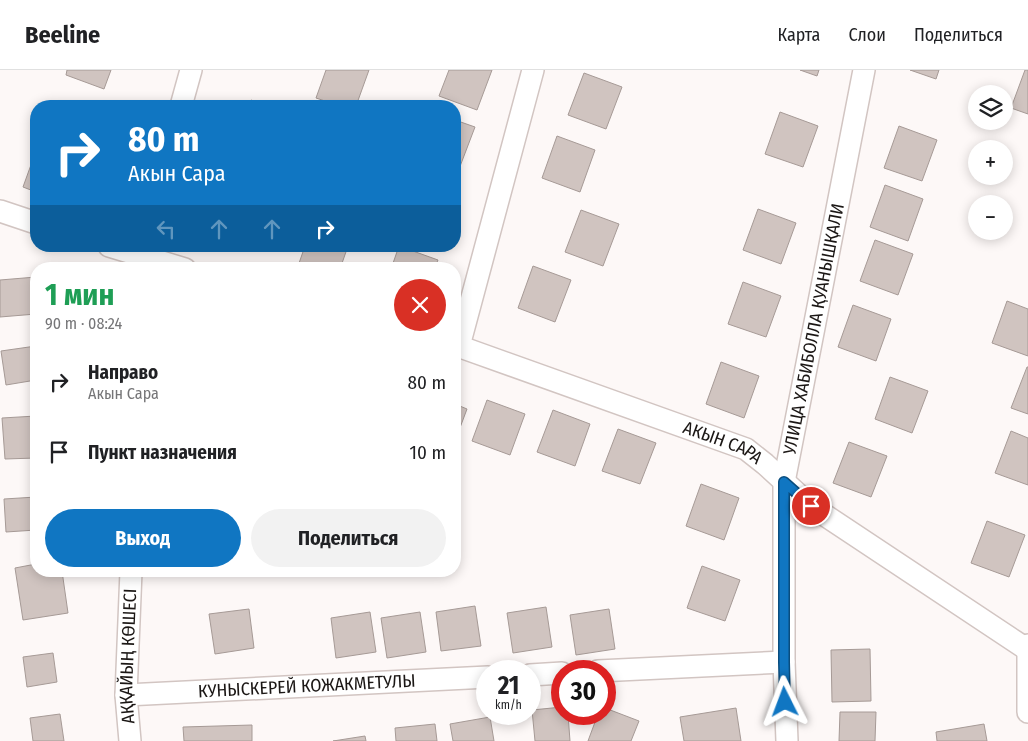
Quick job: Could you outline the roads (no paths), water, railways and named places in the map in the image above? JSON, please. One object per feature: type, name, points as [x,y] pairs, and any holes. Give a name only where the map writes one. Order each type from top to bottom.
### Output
[{"type":"street","points":[[184,100],[191,70]]},
{"type":"street","points":[[461,331],[533,70]]},
{"type":"street","name":"УЛИЦА ХАБИБОЛЛА ҚУАНЫШҚАЛИ","points":[[787,741],[784,662],[784,482],[864,70]]},
{"type":"street","points":[[0,212],[30,221]]},
{"type":"street","points":[[128,252],[161,262]]},
{"type":"street","name":"АКЫН САРА","points":[[461,346],[746,449],[811,506],[1028,648]]},
{"type":"street","name":"АҚҚАЙЫҢ КӨШЕСІ","points":[[130,741],[126,695],[131,577]]},
{"type":"street","points":[[1028,648],[1028,712]]},
{"type":"street","points":[[616,670],[784,662]]},
{"type":"street","name":"КУНЫСКЕРЕЙ КОЖАКМЕТУЛЫ","points":[[126,695],[476,678]]}]
